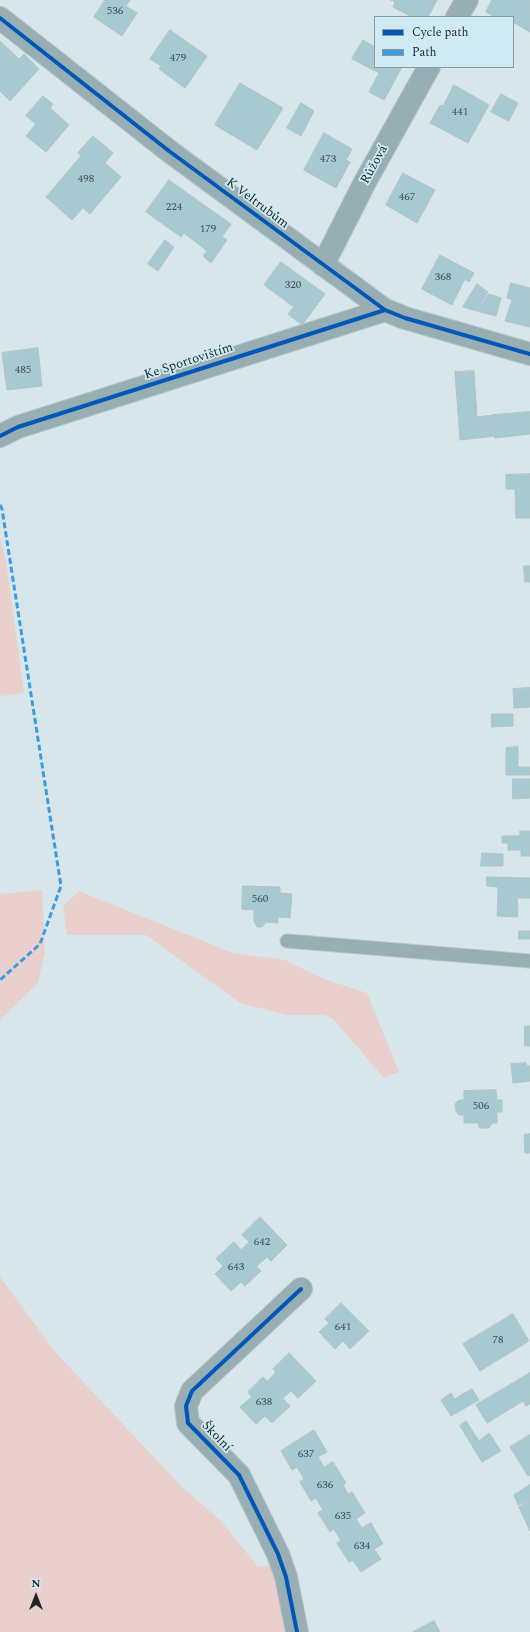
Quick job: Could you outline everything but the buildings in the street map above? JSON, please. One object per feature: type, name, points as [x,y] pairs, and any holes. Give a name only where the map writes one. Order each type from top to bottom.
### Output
[{"type":"street","points":[[458,16],[467,0]]},
{"type":"street","name":"K Veltrubům","points":[[0,18],[169,151],[385,310],[405,318],[530,354]]},
{"type":"street","name":"Růžová","points":[[323,265],[365,182],[428,68]]},
{"type":"street","name":"Ke Sportovištím","points":[[0,436],[18,427],[385,310]]},
{"type":"street","name":"Školní","points":[[297,1632],[286,1577],[278,1554],[239,1475],[188,1423],[186,1406],[192,1391],[301,1289]]},
{"type":"lane","points":[[287,941],[530,961]]},
{"type":"shaded area","points":[[0,538],[6,561],[24,693],[0,696]]},
{"type":"shaded area","points":[[42,890],[45,953],[38,983],[0,1020],[0,894]]},
{"type":"shaded area","points":[[79,891],[233,953],[285,960],[324,979],[367,993],[399,1072],[384,1078],[333,1019],[324,1015],[287,1015],[240,1003],[146,935],[67,935],[63,906]]},
{"type":"shaded area","points":[[0,1277],[57,1354],[182,1487],[220,1520],[258,1567],[278,1564],[290,1632],[0,1632]]},
{"type":"marked path","points":[[0,505],[2,509],[61,886],[40,944],[0,980]]},
{"type":"cycle path","points":[[0,18],[169,151],[385,310],[405,318],[530,354]]},
{"type":"cycle path","points":[[0,436],[18,427],[385,310]]},
{"type":"cycle path","points":[[297,1632],[286,1577],[278,1554],[239,1475],[188,1423],[186,1406],[192,1391],[301,1289]]}]
